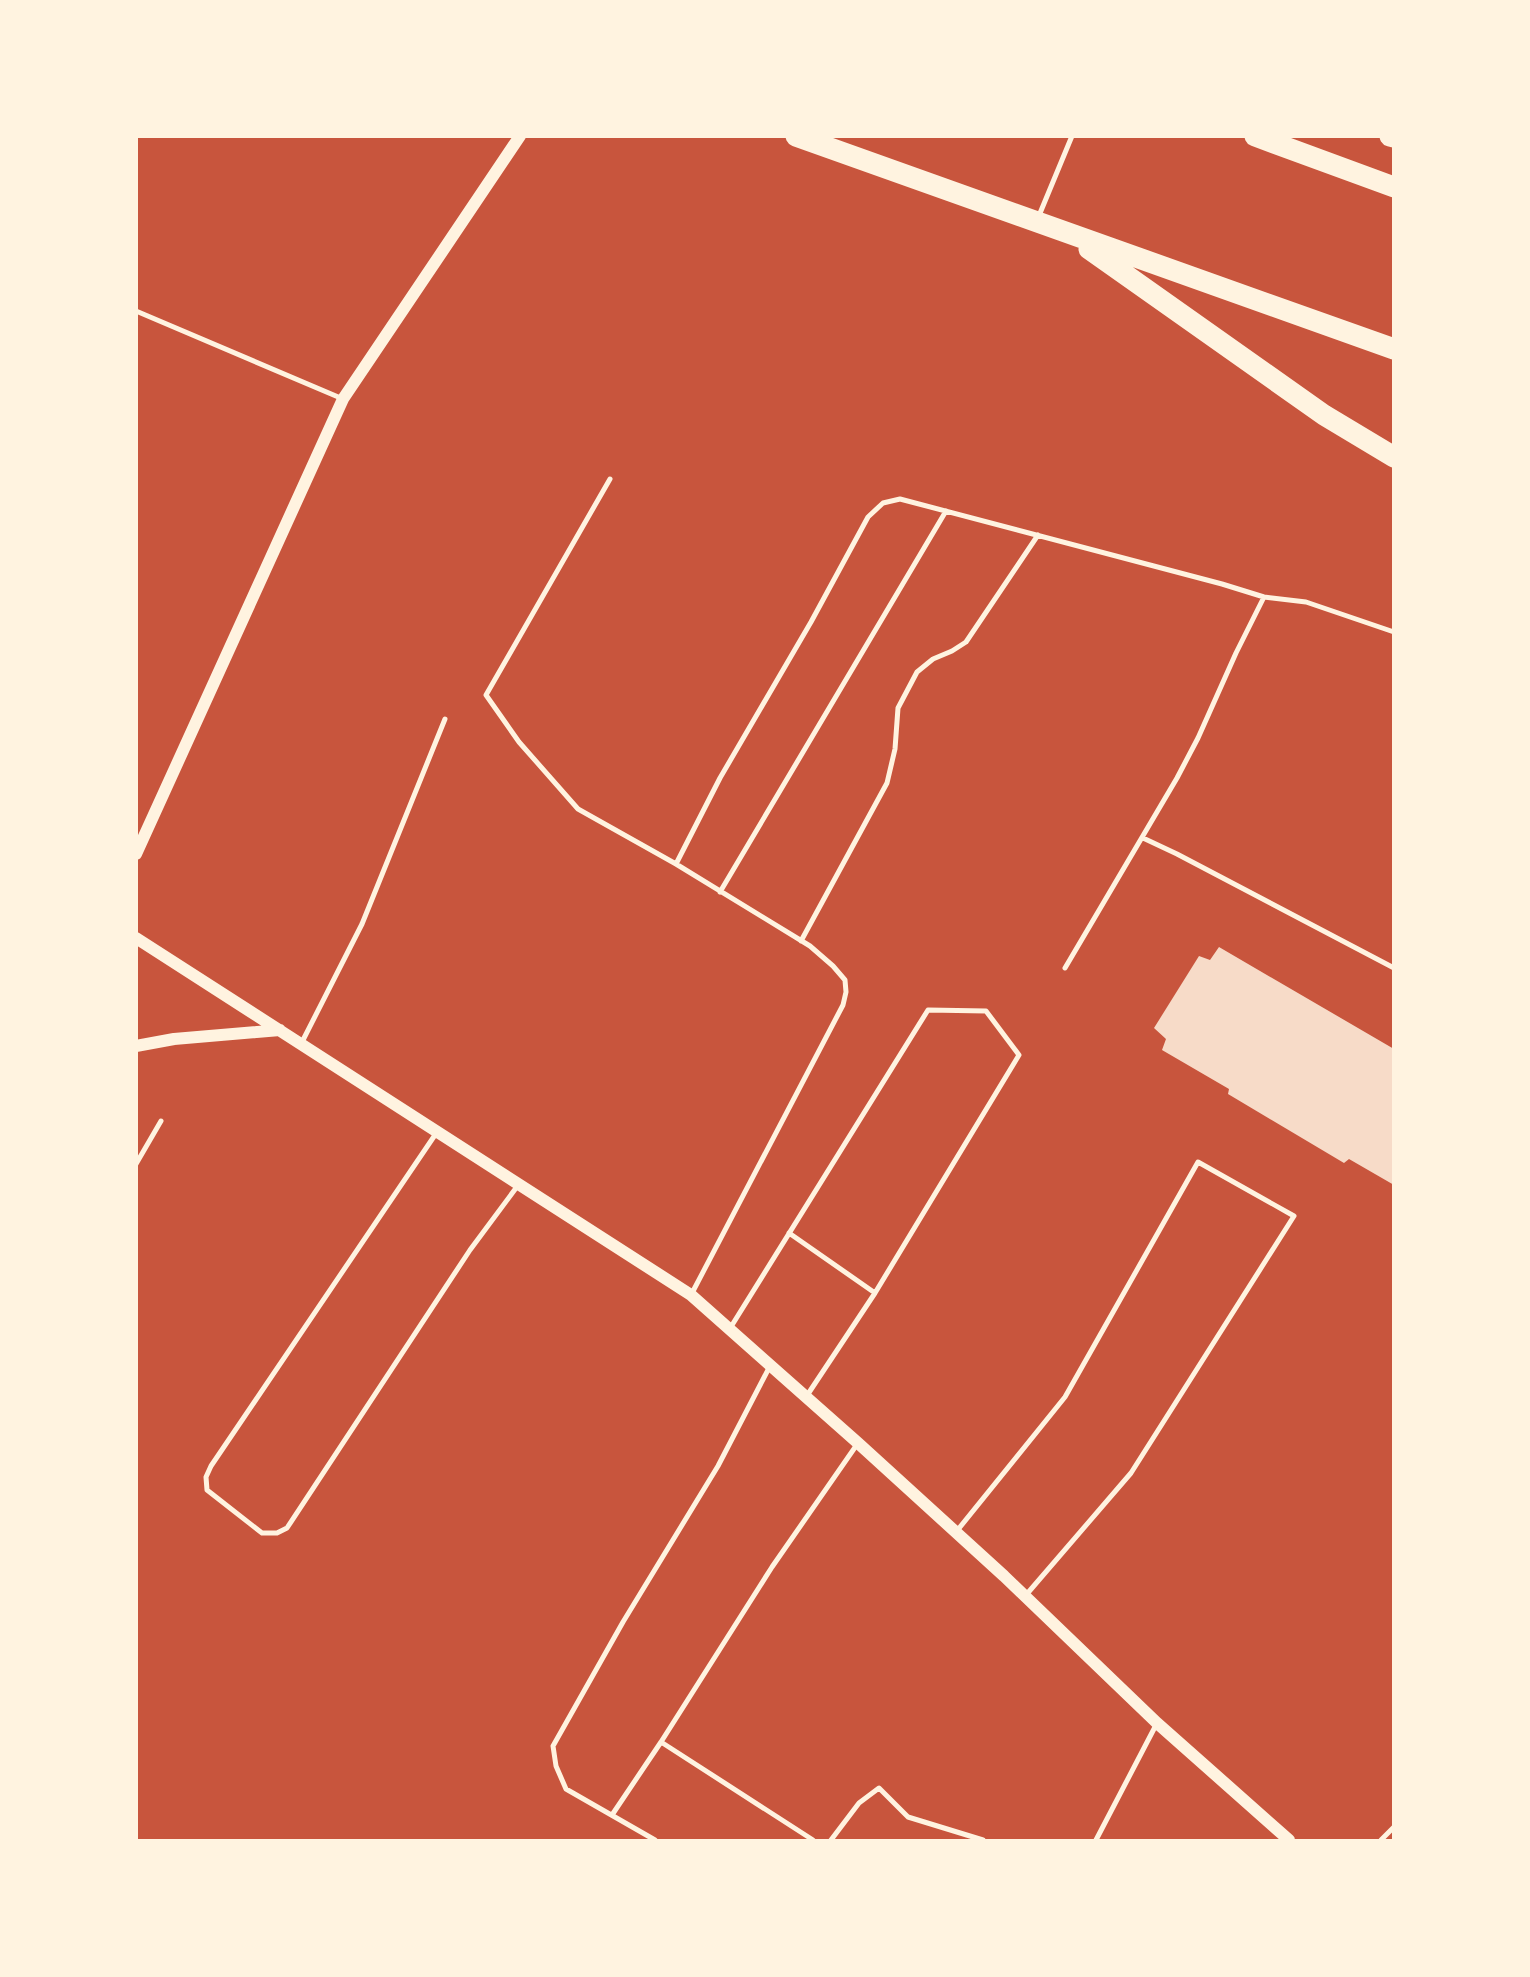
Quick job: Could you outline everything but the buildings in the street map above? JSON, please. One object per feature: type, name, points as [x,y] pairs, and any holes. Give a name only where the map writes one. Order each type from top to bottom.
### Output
[{"type":"highway","points":[[796,136],[1394,349]]},
{"type":"highway","points":[[1255,136],[1394,187]]},
{"type":"highway","points":[[1067,233],[1324,415],[1394,457]]},
{"type":"street","points":[[136,854],[343,399],[520,136]]},
{"type":"street","points":[[136,830],[150,824]]},
{"type":"street","points":[[136,938],[691,1296],[956,1532],[1157,1723],[1289,1840]]},
{"type":"street","points":[[136,1046],[174,1039],[280,1030]]},
{"type":"lane","points":[[1037,222],[1072,136]]},
{"type":"lane","points":[[136,311],[343,399]]},
{"type":"lane","points":[[610,480],[486,695],[519,743],[578,808],[810,946],[845,980],[843,1005],[691,1296]]},
{"type":"lane","points":[[676,864],[720,778],[811,622],[868,517],[883,503],[900,499],[1264,597],[1306,602],[1394,632]]},
{"type":"lane","points":[[720,892],[946,511]]},
{"type":"lane","points":[[801,941],[887,783],[895,749],[898,708],[917,671],[933,659],[966,642],[1038,535]]},
{"type":"lane","points":[[1065,968],[1143,838],[1198,738],[1264,597]]},
{"type":"lane","points":[[301,1044],[362,924],[445,719]]},
{"type":"lane","points":[[1143,838],[1394,968]]},
{"type":"lane","points":[[729,1330],[928,1010],[986,1011],[1019,1055],[875,1293],[806,1397]]},
{"type":"lane","points":[[136,1164],[161,1121]]},
{"type":"lane","points":[[438,1131],[211,1466],[206,1478],[207,1490],[262,1532],[277,1533],[287,1528],[470,1250],[519,1184]]},
{"type":"lane","points":[[956,1532],[1065,1397],[1198,1162],[1294,1216],[1131,1473],[1025,1596]]},
{"type":"lane","points":[[789,1233],[875,1293]]},
{"type":"lane","points":[[655,1840],[566,1789],[556,1766],[553,1746],[623,1622],[718,1466],[770,1366]]},
{"type":"lane","points":[[612,1815],[772,1567],[858,1443]]},
{"type":"lane","points":[[1096,1840],[1157,1723]]},
{"type":"lane","points":[[661,1742],[813,1840]]},
{"type":"lane","points":[[831,1840],[859,1803],[879,1788],[908,1816],[983,1840]]},
{"type":"lane","points":[[1381,1840],[1394,1827]]}]
